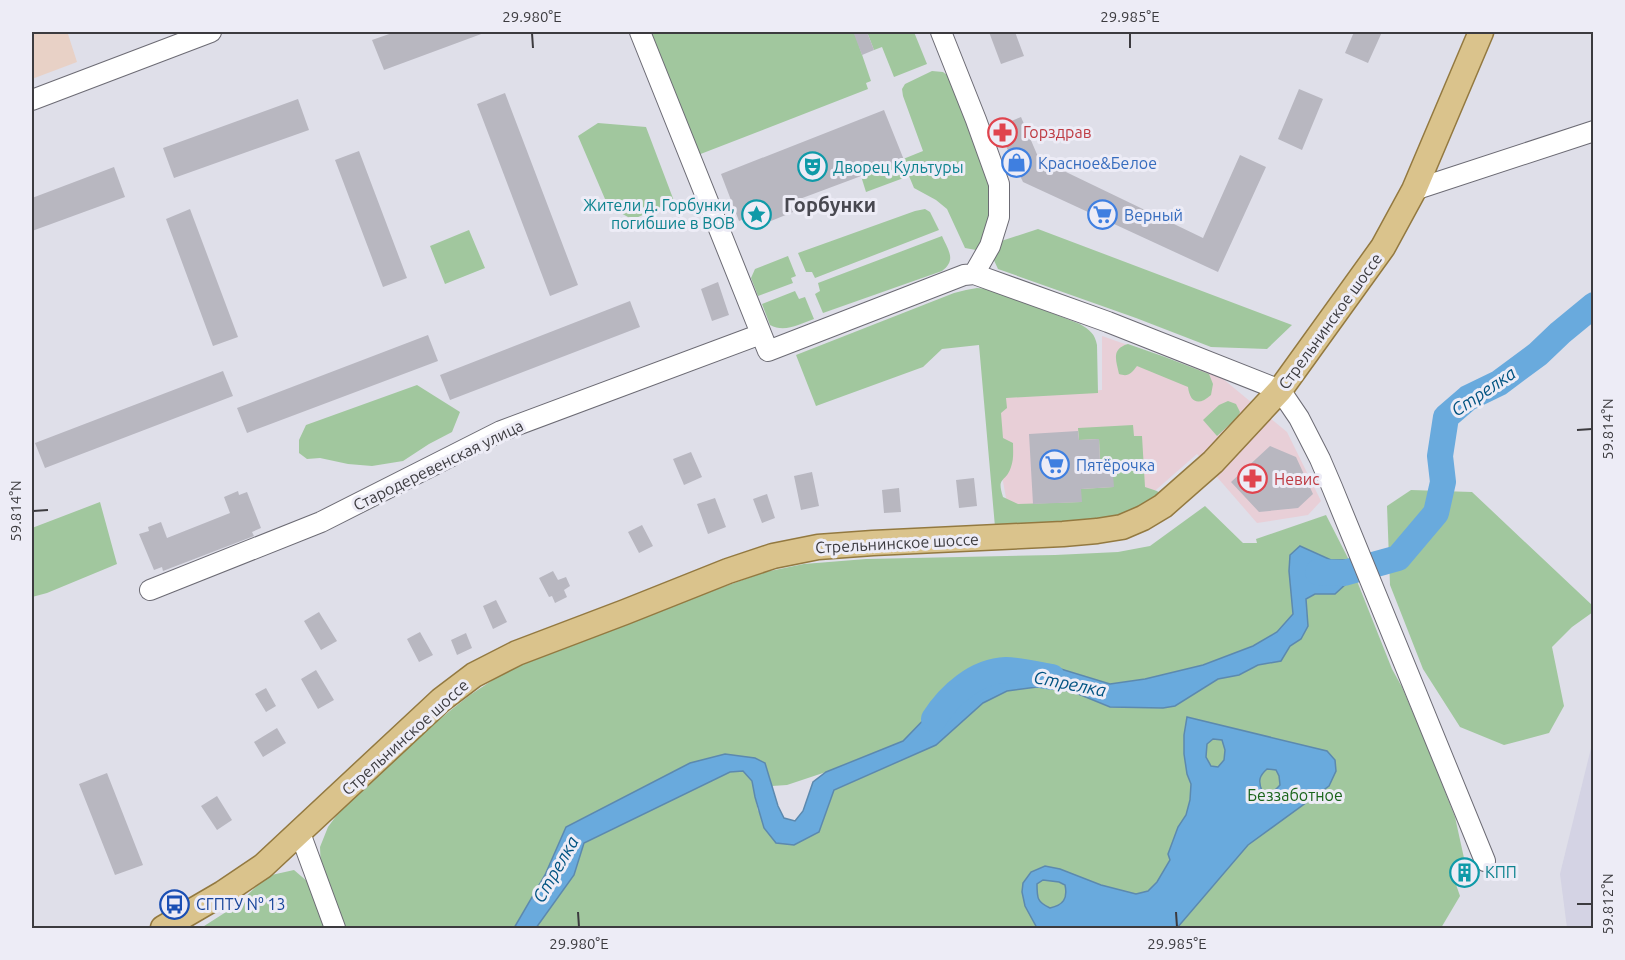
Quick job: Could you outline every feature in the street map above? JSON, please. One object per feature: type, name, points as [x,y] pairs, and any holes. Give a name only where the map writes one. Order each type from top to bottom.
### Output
[{"type":"main road","name":"Стрельнинское шоссе","points":[[163,928],[223,893],[263,866],[441,700],[474,675],[517,653],[728,571],[773,556],[818,547],[1063,534],[1122,527],[1163,506],[1213,462],[1280,390],[1383,247],[1414,190],[1481,32]]},
{"type":"street","points":[[32,100],[211,32]]},
{"type":"street","points":[[640,32],[768,351],[964,275],[974,274],[1108,322],[1280,390],[1299,418],[1320,459],[1485,861]]},
{"type":"street","points":[[941,32],[999,184],[999,217],[990,246],[974,274]]},
{"type":"street","points":[[1414,190],[1593,131]]},
{"type":"street","name":"Стародеревенская улица","points":[[150,590],[321,522],[501,431],[761,334]]},
{"type":"street","points":[[300,833],[335,928]]},
{"type":"shaded area","points":[[32,32],[72,32],[68,34],[77,62],[32,79]]},
{"type":"shaded area","points":[[1102,336],[1222,378],[1287,432],[1321,501],[1308,515],[1257,523],[1197,454],[1141,503],[1009,514],[987,395],[1102,390]]},
{"type":"shaded area","points":[[1593,740],[1593,928],[1567,928],[1560,874]]},
{"type":"green space","points":[[649,32],[862,32],[855,34],[871,81],[866,83],[868,89],[698,155]]},
{"type":"green space","points":[[867,32],[914,32],[927,64],[894,77],[882,47],[874,50]]},
{"type":"green space","points":[[932,71],[943,72],[951,78],[988,176],[993,208],[981,245],[976,250],[965,248],[947,209],[914,188],[909,176],[866,192],[861,176],[923,151],[902,89],[905,84]]},
{"type":"green space","points":[[598,123],[646,127],[674,201],[636,218],[628,217],[608,206],[578,136]]},
{"type":"green space","points":[[925,209],[930,212],[939,230],[815,278],[812,272],[806,272],[798,253]]},
{"type":"green space","points":[[1038,229],[1292,325],[1267,349],[1211,347],[998,269],[992,256],[995,243]]},
{"type":"green space","points":[[469,230],[485,268],[445,284],[430,246]]},
{"type":"green space","points":[[942,236],[949,250],[950,259],[947,267],[942,271],[823,313],[815,294],[820,291],[818,283]]},
{"type":"green space","points":[[788,256],[796,276],[791,278],[793,283],[758,296],[751,278],[755,269]]},
{"type":"green space","points":[[977,288],[1000,293],[1080,324],[1092,333],[1097,345],[1098,393],[1006,398],[1007,408],[1001,413],[1003,438],[1013,443],[1013,455],[1009,472],[1001,482],[1003,497],[1018,504],[1081,502],[1081,489],[1113,487],[1112,462],[1100,462],[1099,439],[1079,440],[1078,428],[1133,425],[1134,436],[1142,436],[1145,487],[1163,496],[1127,513],[1098,520],[995,527],[979,345],[942,349],[923,367],[816,406],[796,355],[954,293]]},
{"type":"green space","points":[[795,291],[799,299],[805,297],[814,319],[787,328],[770,325],[762,304]]},
{"type":"green space","points":[[1128,344],[1209,374],[1213,384],[1211,395],[1203,401],[1196,401],[1191,397],[1188,387],[1137,366],[1129,374],[1119,374],[1117,352]]},
{"type":"green space","points":[[417,385],[460,412],[452,432],[403,461],[372,466],[320,458],[307,459],[299,453],[299,440],[306,425]]},
{"type":"green space","points":[[1228,401],[1236,404],[1240,412],[1238,417],[1217,436],[1203,420],[1219,405]]},
{"type":"green space","points":[[1411,490],[1472,492],[1593,606],[1593,612],[1572,627],[1552,647],[1564,706],[1549,733],[1504,745],[1460,727],[1423,669],[1390,585],[1387,506]]},
{"type":"green space","points":[[100,502],[117,564],[32,597],[32,528]]},
{"type":"green space","points":[[1205,506],[1243,543],[1257,543],[1256,539],[1326,515],[1349,560],[1331,560],[1300,547],[1290,555],[1289,571],[1293,614],[1277,632],[1253,646],[1203,665],[1145,679],[1110,684],[1061,669],[933,710],[903,741],[787,785],[772,786],[765,763],[690,763],[566,827],[545,875],[514,928],[341,928],[321,870],[320,847],[328,827],[342,808],[427,729],[470,695],[514,666],[765,572],[804,564],[866,559],[1118,552],[1150,546]]},
{"type":"green space","name":"Беззаботное","points":[[1357,581],[1455,817],[1464,858],[1451,865],[1460,896],[1441,928],[536,928],[574,875],[583,843],[730,771],[743,771],[752,781],[758,811],[819,832],[834,790],[936,745],[983,703],[1007,691],[1037,687],[1071,691],[1110,707],[1163,708],[1175,706],[1218,679],[1239,675],[1258,665],[1281,661],[1290,646],[1301,639],[1308,626],[1306,599],[1315,594],[1335,594],[1346,584]]},
{"type":"green space","points":[[294,870],[308,882],[326,928],[201,928],[237,905],[267,876]]},
{"type":"water","points":[[1300,546],[1331,560],[1349,560],[1357,581],[1346,584],[1335,594],[1315,594],[1306,599],[1308,626],[1301,639],[1290,646],[1281,661],[1258,665],[1239,675],[1218,679],[1175,706],[1163,708],[1110,707],[1071,691],[1037,687],[1007,691],[983,703],[936,745],[834,790],[819,832],[794,845],[776,843],[764,828],[752,781],[743,771],[730,772],[584,843],[574,875],[536,928],[514,928],[545,875],[566,827],[690,763],[725,754],[755,758],[765,763],[784,818],[795,821],[803,811],[813,782],[826,772],[903,741],[933,710],[967,683],[1005,673],[1061,669],[1110,684],[1145,679],[1203,665],[1253,646],[1277,632],[1293,614],[1289,571],[1290,555]]},
{"type":"water","points":[[1187,717],[1327,751],[1335,760],[1336,771],[1329,786],[1248,845],[1177,928],[1037,928],[1025,906],[1023,883],[1031,872],[1045,866],[1136,894],[1148,891],[1157,882],[1170,860],[1168,854],[1178,827],[1186,815],[1190,800],[1191,784],[1184,754]],"holes":[[[1213,739],[1222,740],[1225,750],[1224,760],[1218,767],[1211,766],[1206,757],[1207,744]],[[1267,769],[1276,770],[1280,785],[1272,792],[1262,791],[1261,776]],[[1043,880],[1065,885],[1064,901],[1050,908],[1042,904],[1037,893],[1037,884]]]},
{"type":"building","points":[[395,32],[484,33],[384,70],[372,40]]},
{"type":"building","points":[[867,32],[874,50],[862,55],[854,34]]},
{"type":"building","points":[[989,32],[1015,32],[1024,56],[1001,64]]},
{"type":"building","points":[[1354,32],[1382,32],[1368,63],[1345,53]]},
{"type":"building","points":[[1299,89],[1323,99],[1302,150],[1278,139]]},
{"type":"building","points":[[505,93],[578,285],[550,296],[477,104]]},
{"type":"building","points":[[298,99],[309,130],[174,178],[163,148]]},
{"type":"building","name":"Дворец Культуры","points":[[884,110],[904,160],[789,203],[793,212],[766,223],[762,212],[739,221],[721,174]]},
{"type":"building","points":[[1021,117],[1039,159],[1203,238],[1240,155],[1266,167],[1218,272],[1023,182],[997,127]]},
{"type":"building","points":[[359,151],[407,278],[383,287],[335,160]]},
{"type":"building","points":[[114,167],[125,197],[32,231],[32,198]]},
{"type":"building","points":[[190,209],[238,337],[213,346],[166,219]]},
{"type":"building","points":[[718,282],[729,315],[712,321],[701,289]]},
{"type":"building","points":[[630,301],[640,327],[450,400],[440,375]]},
{"type":"building","points":[[428,335],[438,361],[247,433],[237,408]]},
{"type":"building","points":[[223,371],[233,396],[45,468],[35,443]]},
{"type":"building","name":"Пятёрочка","points":[[1078,431],[1079,440],[1099,439],[1100,462],[1112,462],[1114,487],[1081,489],[1082,502],[1033,504],[1029,434]]},
{"type":"building","points":[[1270,446],[1296,457],[1313,494],[1298,508],[1259,512],[1231,482]]},
{"type":"building","points":[[691,452],[702,477],[684,485],[673,459]]},
{"type":"building","points":[[812,472],[819,506],[801,510],[794,476]]},
{"type":"building","points":[[974,478],[977,506],[959,508],[956,480]]},
{"type":"building","points":[[899,488],[901,512],[884,513],[882,490]]},
{"type":"building","points":[[238,491],[239,495],[247,492],[261,528],[252,532],[254,536],[163,571],[162,567],[154,570],[139,534],[149,531],[148,527],[161,522],[167,538],[230,513],[224,497]]},
{"type":"building","points":[[767,494],[775,518],[762,523],[753,499]]},
{"type":"building","points":[[715,498],[726,527],[708,534],[697,504]]},
{"type":"building","points":[[642,525],[653,546],[639,553],[628,532]]},
{"type":"building","points":[[553,571],[558,580],[566,577],[570,586],[564,590],[567,597],[555,603],[552,596],[549,597],[539,578]]},
{"type":"building","points":[[496,600],[507,622],[493,629],[483,606]]},
{"type":"building","points":[[319,612],[337,641],[321,650],[304,621]]},
{"type":"building","points":[[420,632],[433,655],[419,662],[407,639]]},
{"type":"building","points":[[466,633],[472,648],[457,655],[451,640]]},
{"type":"building","points":[[316,670],[334,700],[318,709],[301,679]]},
{"type":"building","points":[[266,688],[276,706],[266,712],[255,694]]},
{"type":"building","points":[[277,728],[286,743],[263,757],[254,742]]},
{"type":"building","points":[[107,773],[143,865],[115,875],[79,784]]},
{"type":"building","points":[[217,796],[232,820],[217,830],[201,806]]},
{"type":"building","name":"КПП","points":[[1467,861],[1475,877],[1460,884],[1453,867]]},
{"type":"waterway","name":"Стрелка","points":[[1318,572],[1344,573],[1398,558],[1436,513],[1443,482],[1440,456],[1446,417],[1468,398],[1499,383],[1538,354],[1594,305]]},
{"type":"waterway","name":"Стрелка","points":[[934,719],[955,693],[974,680],[995,671],[1006,670],[1052,677]]},
{"type":"place","name":"Горздрав","points":[[1002,132]]},
{"type":"place","name":"Красное&Белое","points":[[1017,163]]},
{"type":"place","name":"Дворец Культуры","points":[[812,167]]},
{"type":"place","name":"Жители д. Горбунки, погибшие в ВОВ","points":[[756,214]]},
{"type":"place","name":"Верный","points":[[1103,215]]},
{"type":"place","name":"Пятёрочка","points":[[1055,465]]},
{"type":"place","name":"Невис","points":[[1253,479]]},
{"type":"place","name":"КПП","points":[[1464,872]]},
{"type":"place","name":"СГПТУ N⁰ 13","points":[[175,904]]},
{"type":"district","name":"Горбунки","points":[[830,204]]}]
